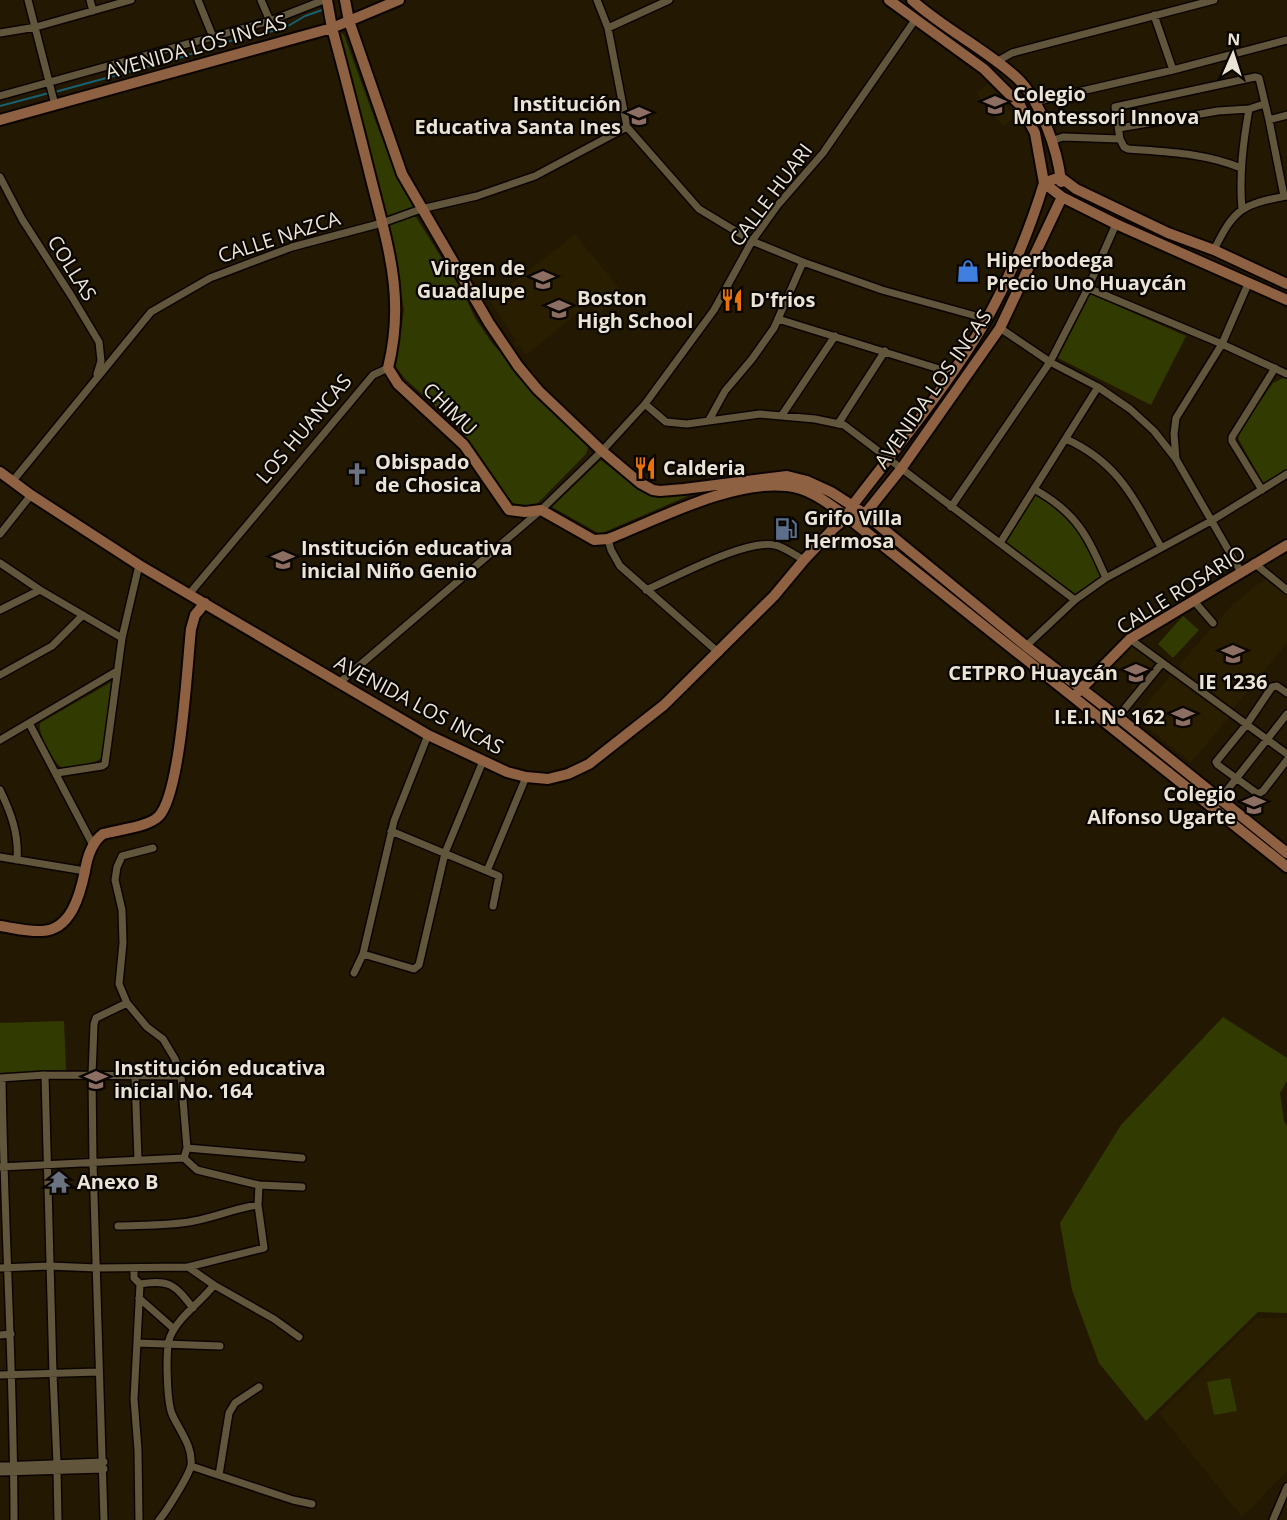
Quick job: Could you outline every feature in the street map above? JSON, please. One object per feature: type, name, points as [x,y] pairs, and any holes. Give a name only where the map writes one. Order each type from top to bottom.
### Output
[{"type":"main road","points":[[325,0],[393,265],[397,318],[394,345],[388,368]]},
{"type":"main road","points":[[345,0],[349,21],[402,174],[421,209],[473,299],[518,366],[538,390],[602,451],[640,483],[653,490],[684,489],[744,480],[787,477],[807,481],[831,492],[865,514],[1026,646],[1118,717],[1286,865]]},
{"type":"main road","name":"AVENIDA LOS INCAS","points":[[0,120],[332,28],[399,0]]},
{"type":"main road","points":[[889,0],[984,69],[1020,105],[1035,133],[1044,183],[1062,197],[1161,245],[1287,300]]},
{"type":"main road","points":[[912,0],[1018,79],[1034,102],[1051,141],[1060,177],[1062,197]]},
{"type":"main road","points":[[1044,183],[1060,177]]},
{"type":"main road","points":[[1060,177],[1076,189],[1168,233],[1214,250],[1287,284]]},
{"type":"main road","name":"AVENIDA LOS INCAS","points":[[0,472],[31,495],[139,564],[428,735],[483,761],[526,777],[548,779],[568,774],[589,764],[664,705],[719,653],[774,596],[833,529],[847,517],[852,506],[952,373],[987,319],[1010,273],[1044,183]]},
{"type":"main road","name":"AVENIDA LOS INCAS","points":[[865,514],[901,469],[1000,328],[1062,197]]},
{"type":"main road","points":[[1161,245],[1168,233]]},
{"type":"main road","name":"CHIMU","points":[[388,368],[398,384],[464,445],[509,510],[525,512],[542,510]]},
{"type":"main road","points":[[542,510],[594,540],[608,539],[697,503],[731,492],[759,487],[787,486],[817,496],[847,517],[1073,697],[1216,804],[1287,853]]},
{"type":"main road","points":[[847,517],[865,514]]},
{"type":"main road","name":"CALLE ROSARIO","points":[[1073,697],[1130,639],[1287,545]]},
{"type":"main road","points":[[0,926],[33,931],[51,930],[58,927],[74,907],[93,845],[103,834],[150,823],[165,807],[178,758],[191,629],[195,615],[205,603]]},
{"type":"street","points":[[28,0],[55,105]]},
{"type":"street","points":[[90,0],[93,11]]},
{"type":"street","points":[[0,33],[36,27],[131,0]]},
{"type":"street","points":[[198,0],[213,37]]},
{"type":"street","points":[[261,0],[270,21]]},
{"type":"street","points":[[0,96],[270,21],[325,0]]},
{"type":"street","points":[[597,0],[608,28],[627,127],[699,209],[752,241],[803,262],[882,290],[987,319]]},
{"type":"street","points":[[608,28],[669,0]]},
{"type":"street","points":[[996,62],[1012,53],[1214,0]]},
{"type":"street","points":[[1154,15],[1173,70]]},
{"type":"street","name":"CALLE HUARI","points":[[339,683],[542,510],[602,451],[645,404],[714,310],[752,241],[777,206],[823,153],[915,20]]},
{"type":"street","points":[[1034,102],[1173,70],[1287,40]]},
{"type":"street","points":[[1214,250],[1225,226],[1235,214],[1249,206],[1285,196],[1283,166],[1264,104],[1259,78],[1115,107],[1120,139],[1124,147],[1128,149],[1200,155],[1222,160],[1241,168]]},
{"type":"street","points":[[1119,128],[1218,111],[1250,110],[1264,104]]},
{"type":"street","points":[[1242,210],[1241,168],[1250,110]]},
{"type":"street","points":[[1269,120],[1287,116]]},
{"type":"street","name":"CALLE NAZCA","points":[[12,482],[151,312],[180,294],[210,278],[292,247],[382,223],[421,209],[477,196],[535,176],[627,127]]},
{"type":"street","points":[[1051,141],[1063,137],[1120,139]]},
{"type":"street","name":"COLLAS","points":[[0,177],[22,219],[99,342],[101,361],[95,380]]},
{"type":"street","points":[[951,507],[1050,362],[1088,288],[1116,224]]},
{"type":"street","points":[[709,420],[725,391],[752,359],[778,319],[803,262]]},
{"type":"street","points":[[1176,459],[1173,434],[1176,418],[1222,344],[1248,284]]},
{"type":"street","points":[[1088,288],[1287,374]]},
{"type":"street","points":[[778,319],[952,373]]},
{"type":"street","points":[[1000,328],[1050,362],[1098,387],[1130,409],[1154,431],[1176,459],[1241,572]]},
{"type":"street","points":[[782,415],[835,336]]},
{"type":"street","points":[[838,424],[885,351]]},
{"type":"street","name":"LOS HUANCAS","points":[[190,593],[373,375],[388,368]]},
{"type":"street","points":[[1262,490],[1232,441],[1232,437],[1275,369]]},
{"type":"street","points":[[1000,543],[1098,387]]},
{"type":"street","points":[[645,404],[666,422],[687,424],[760,414],[815,418],[844,425],[1075,600]]},
{"type":"street","points":[[1066,439],[1084,447],[1108,465],[1118,476],[1161,547]]},
{"type":"street","points":[[1026,646],[1075,600],[1106,578],[1211,521],[1287,474]]},
{"type":"street","points":[[1034,489],[1068,511],[1093,547],[1106,578]]},
{"type":"street","points":[[0,534],[31,495]]},
{"type":"street","points":[[608,539],[620,566],[719,653]]},
{"type":"street","points":[[646,590],[735,551],[758,545],[777,545],[804,561]]},
{"type":"street","points":[[0,563],[40,590],[122,638]]},
{"type":"street","points":[[57,773],[105,764],[122,638],[139,564]]},
{"type":"street","points":[[1254,564],[1287,590]]},
{"type":"street","points":[[0,610],[40,590]]},
{"type":"street","points":[[1194,601],[1214,623]]},
{"type":"street","points":[[0,675],[52,646],[83,615]]},
{"type":"street","points":[[1130,639],[1287,754]]},
{"type":"street","points":[[1118,717],[1162,663]]},
{"type":"street","points":[[0,740],[117,671]]},
{"type":"street","points":[[1287,693],[1277,686],[1272,687],[1247,724],[1216,762],[1255,793],[1261,793],[1287,760]]},
{"type":"street","points":[[1216,804],[1287,714]]},
{"type":"street","points":[[29,723],[93,845]]},
{"type":"street","points":[[354,973],[363,954],[391,831],[428,735]]},
{"type":"street","points":[[363,954],[414,969],[419,965],[445,853],[483,761]]},
{"type":"street","points":[[488,871],[526,777]]},
{"type":"street","points":[[0,790],[10,810],[15,829],[16,860]]},
{"type":"street","points":[[391,831],[499,876],[493,906]]},
{"type":"street","points":[[153,848],[122,856],[117,867],[116,880],[122,909],[123,943],[118,984],[127,1003],[147,1027],[163,1039],[175,1059],[181,1076],[187,1148],[184,1158]]},
{"type":"street","points":[[0,857],[85,872]]},
{"type":"street","points":[[104,1520],[104,1465],[98,1372],[92,1075],[96,1018],[127,1003]]},
{"type":"street","points":[[14,1520],[13,1375],[4,1268],[1,1078],[45,1075],[181,1076]]},
{"type":"street","points":[[45,1075],[58,1520]]},
{"type":"street","points":[[135,1077],[138,1160]]},
{"type":"street","points":[[187,1148],[302,1158]]},
{"type":"street","points":[[2,1167],[184,1158],[197,1170],[259,1185],[302,1187]]},
{"type":"street","points":[[4,1268],[188,1267],[264,1248],[258,1205],[259,1185]]},
{"type":"street","points":[[118,1226],[175,1224],[241,1207],[258,1205]]},
{"type":"street","points":[[188,1267],[214,1285],[274,1319],[299,1337]]},
{"type":"street","points":[[134,1268],[134,1278],[140,1284],[134,1399],[138,1450],[139,1520]]},
{"type":"street","points":[[140,1284],[159,1281],[170,1283],[180,1291],[193,1308]]},
{"type":"street","points":[[159,1520],[191,1466],[188,1444],[171,1412],[168,1399],[168,1343],[174,1329],[204,1299],[214,1285]]},
{"type":"street","points":[[139,1298],[174,1329]]},
{"type":"street","points":[[0,1335],[11,1334]]},
{"type":"street","points":[[137,1343],[220,1346]]},
{"type":"street","points":[[0,1375],[98,1372]]},
{"type":"street","points":[[219,1475],[229,1413],[235,1403],[259,1387]]},
{"type":"street","points":[[0,1466],[14,1468],[104,1465]]},
{"type":"street","points":[[191,1466],[292,1500],[312,1504]]},
{"type":"street","points":[[0,1472],[14,1468]]},
{"type":"street","points":[[1273,1520],[1287,1486]]},
{"type":"shaded area","name":"Colegio Montessori Innova","points":[[988,84],[1015,117],[1003,126],[976,93]]},
{"type":"shaded area","points":[[575,234],[623,293],[598,314],[589,304],[526,355],[519,345],[517,347],[514,343],[516,341],[490,301]]},
{"type":"shaded area","name":"IE 1236","points":[[1265,579],[1287,596],[1287,643],[1233,709],[1178,666],[1233,604]]},
{"type":"shaded area","name":"CETPRO Huaycán","points":[[1133,645],[1157,664],[1133,690],[1130,687],[1135,681],[1112,664]]},
{"type":"shaded area","name":"I.E.I. N° 162","points":[[1172,673],[1230,716],[1191,763],[1136,718]]},
{"type":"shaded area","points":[[1256,1318],[1287,1318],[1287,1471],[1242,1517],[1159,1413]]},
{"type":"green space","points":[[339,32],[344,35],[379,131],[414,209],[378,219],[337,34]]},
{"type":"green space","points":[[416,217],[492,343],[587,443],[586,454],[535,506],[523,507],[511,502],[456,424],[405,379],[396,367],[404,310],[386,227],[391,222]]},
{"type":"green space","points":[[1090,294],[1186,336],[1151,405],[1058,358]]},
{"type":"green space","points":[[1283,378],[1287,379],[1287,470],[1263,483],[1239,440],[1238,433],[1273,383]]},
{"type":"green space","points":[[601,460],[639,490],[649,493],[697,492],[600,534],[552,507]]},
{"type":"green space","points":[[1034,495],[1060,512],[1077,529],[1103,578],[1074,597],[1003,542]]},
{"type":"green space","points":[[1183,616],[1199,630],[1173,658],[1158,644]]},
{"type":"green space","points":[[113,681],[103,756],[84,766],[67,769],[59,766],[47,748],[40,723]]},
{"type":"green space","points":[[1223,1017],[1287,1058],[1287,1081],[1280,1093],[1284,1121],[1287,1126],[1287,1313],[1258,1312],[1146,1421],[1099,1363],[1072,1290],[1060,1223],[1121,1125]]},
{"type":"green space","points":[[64,1021],[66,1071],[0,1073],[0,1023]]},
{"type":"green space","points":[[1230,1378],[1237,1411],[1214,1415],[1207,1382]]},
{"type":"waterway","points":[[55,92],[176,59],[242,37],[283,29],[305,16],[325,9]]},
{"type":"waterway","points":[[0,106],[49,93]]},
{"type":"place","name":"Colegio Montessori Innova","points":[[995,105]]},
{"type":"place","name":"Institución Educativa Santa Ines","points":[[639,116]]},
{"type":"place","name":"Hiperbodega Precio Uno Huaycán","points":[[968,271]]},
{"type":"place","name":"Virgen de Guadalupe","points":[[543,280]]},
{"type":"place","name":"D'frios","points":[[732,300]]},
{"type":"place","name":"Boston High School","points":[[559,309]]},
{"type":"place","name":"Calderia","points":[[645,468]]},
{"type":"place","name":"Obispado de Chosica","points":[[357,474]]},
{"type":"place","name":"Grifo Villa Hermosa","points":[[786,529]]},
{"type":"place","name":"Institución educativa inicial Niño Genio","points":[[283,560]]},
{"type":"place","name":"IE 1236","points":[[1233,654]]},
{"type":"place","name":"CETPRO Huaycán","points":[[1136,673]]},
{"type":"place","name":"I.E.I. N° 162","points":[[1183,717]]},
{"type":"place","name":"Colegio Alfonso Ugarte","points":[[1254,805]]},
{"type":"place","name":"Institución educativa inicial No. 164","points":[[96,1080]]},
{"type":"place","name":"Anexo B","points":[[59,1182]]}]
